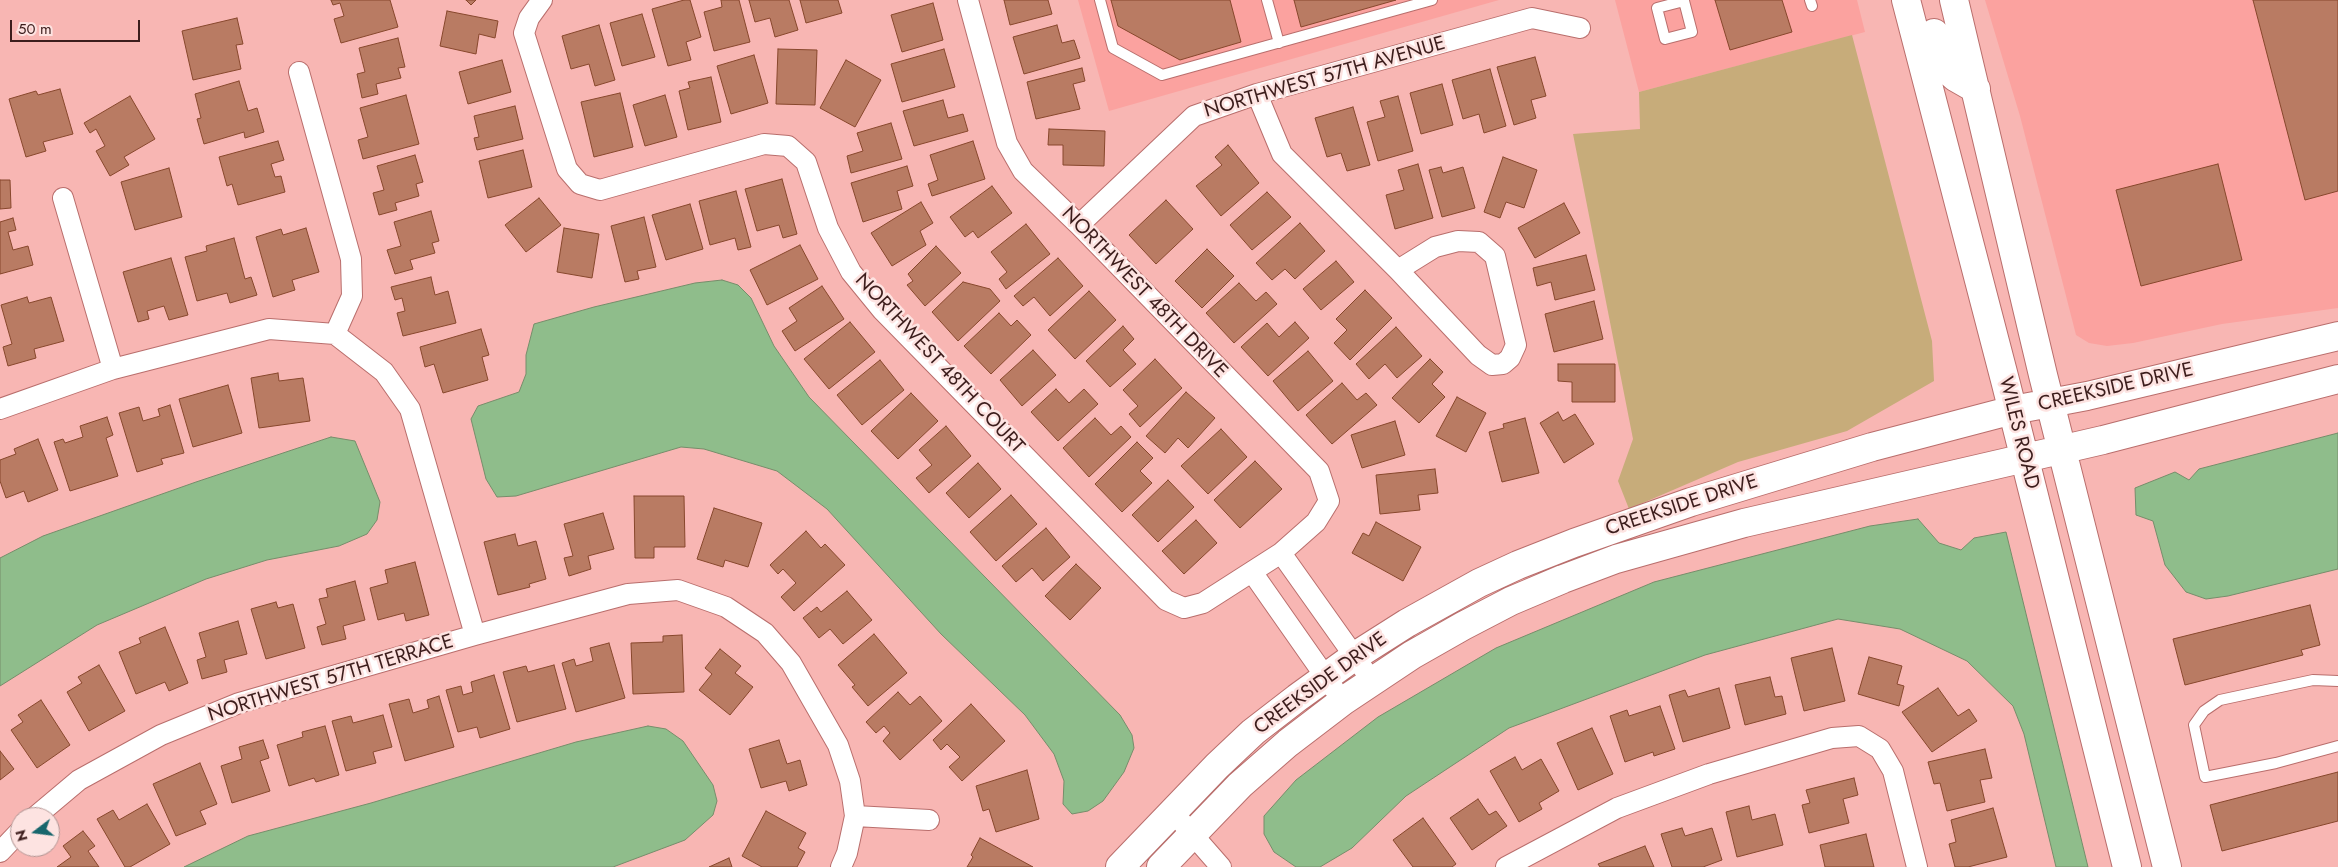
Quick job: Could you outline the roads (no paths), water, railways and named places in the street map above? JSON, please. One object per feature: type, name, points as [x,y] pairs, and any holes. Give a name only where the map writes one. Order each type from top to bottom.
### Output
[{"type":"street","name":"NORTHWEST 48TH COURT","points":[[542,0],[529,18],[524,33],[567,169],[580,184],[600,190],[764,144],[788,146],[806,162],[828,228],[851,272],[882,310],[1166,600],[1184,608],[1203,603],[1252,572]]},
{"type":"street","name":"NORTHWEST 48TH DRIVE","points":[[968,0],[1006,143],[1023,171],[1079,225],[1319,471],[1329,501],[1316,522],[1281,553],[1252,572]]},
{"type":"street","name":"WILES ROAD","points":[[1906,0],[2013,410],[2127,867]]},
{"type":"street","points":[[1925,0],[1943,66],[1955,77],[1976,88]]},
{"type":"street","name":"WILES ROAD","points":[[1954,0],[2062,449],[2166,867]]},
{"type":"street","name":"NORTHWEST 57TH AVENUE","points":[[1079,225],[1194,116],[1257,94],[1532,18],[1580,28]]},
{"type":"street","points":[[299,72],[351,259],[352,296],[335,334]]},
{"type":"street","points":[[1257,94],[1282,154],[1398,270],[1478,355],[1492,365],[1503,364],[1510,358],[1516,345],[1494,256],[1479,242],[1458,241],[1435,247],[1398,270]]},
{"type":"street","points":[[63,198],[113,369]]},
{"type":"street","points":[[0,409],[113,369],[269,329],[335,334],[384,372],[410,409],[475,635]]},
{"type":"street","name":"CREEKSIDE DRIVE","points":[[1120,867],[1172,811],[1253,732],[1355,656],[1407,623],[1479,583],[1574,543],[1691,502],[1872,447],[2013,410],[2051,403],[2338,336]]},
{"type":"street","name":"CREEKSIDE DRIVE","points":[[1170,864],[1192,834],[1240,785],[1288,743],[1343,701],[1412,655],[1511,601],[1616,559],[1744,523],[2062,449],[2338,379]]},
{"type":"street","points":[[1281,553],[1372,681]]},
{"type":"street","points":[[1252,572],[1343,701]]},
{"type":"street","name":"NORTHWEST 57TH TERRACE","points":[[47,807],[79,780],[161,735],[239,703],[475,635],[628,594],[678,590],[726,607],[765,633],[791,663],[838,745],[850,781],[855,816]]},
{"type":"street","points":[[1506,867],[1617,808],[1709,774],[1832,738],[1859,736],[1880,748],[1893,771],[1917,867]]},
{"type":"street","points":[[1172,811],[1222,867]]},
{"type":"street","points":[[841,867],[847,853],[855,816],[929,820]]},
{"type":"street","points":[[1150,834],[1170,864]]},
{"type":"street","points":[[0,852],[10,842]]},
{"type":"lane","points":[[1100,0],[1113,48],[1162,75],[1432,0]]},
{"type":"lane","points":[[1267,0],[1279,43]]},
{"type":"lane","points":[[2338,681],[2314,680],[2220,700],[2204,711],[2194,725],[2205,777],[2276,763],[2338,746]]}]
